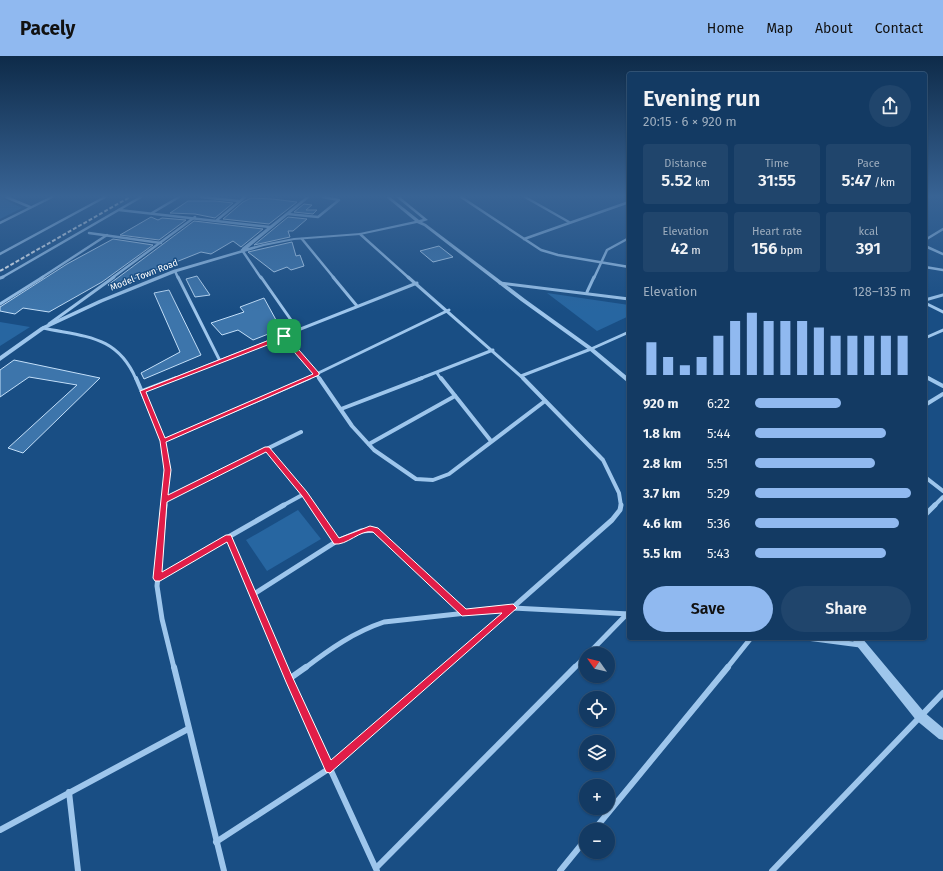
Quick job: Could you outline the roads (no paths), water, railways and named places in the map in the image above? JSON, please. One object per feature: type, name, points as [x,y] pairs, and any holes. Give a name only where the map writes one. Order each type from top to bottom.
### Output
[{"type":"street","points":[[0,254],[35,235]]},
{"type":"street","points":[[0,278],[75,235]]},
{"type":"street","points":[[107,235],[161,242]]},
{"type":"street","points":[[0,304],[107,235]]},
{"type":"street","points":[[43,328],[170,235]]},
{"type":"street","points":[[260,235],[242,250],[298,330]]},
{"type":"street","name":"Model Town Road","points":[[0,360],[43,328],[101,300],[175,271],[242,250],[270,243],[348,235]]},
{"type":"street","points":[[216,842],[330,768],[612,520],[620,510],[622,503],[619,493],[603,460],[545,400],[449,310],[361,235]]},
{"type":"street","points":[[441,235],[500,283],[591,349],[627,379]]},
{"type":"street","points":[[518,235],[549,253],[627,267]]},
{"type":"street","points":[[524,239],[534,235]]},
{"type":"street","points":[[302,239],[357,306]]},
{"type":"street","points":[[587,292],[600,263],[610,247],[627,239]]},
{"type":"street","points":[[927,247],[943,254]]},
{"type":"street","points":[[927,267],[943,270]]},
{"type":"street","points":[[175,271],[220,361]]},
{"type":"street","points":[[142,391],[417,283]]},
{"type":"street","points":[[500,283],[587,292],[627,299]]},
{"type":"street","points":[[927,300],[943,295]]},
{"type":"street","points":[[927,302],[943,312]]},
{"type":"street","points":[[163,441],[317,374],[449,310]]},
{"type":"street","points":[[43,328],[100,340],[114,347],[131,367],[163,441],[168,470],[157,586],[162,618],[188,729],[224,871]]},
{"type":"street","points":[[927,337],[943,330]]},
{"type":"street","points":[[521,376],[591,349],[627,333]]},
{"type":"street","points":[[284,336],[317,374],[352,426],[374,450],[416,479],[432,482],[449,474],[545,400]]},
{"type":"street","points":[[340,409],[493,350]]},
{"type":"street","points":[[436,373],[491,441]]},
{"type":"street","points":[[927,377],[943,386]]},
{"type":"street","points":[[927,404],[943,394]]},
{"type":"street","points":[[369,444],[455,396]]},
{"type":"street","points":[[164,500],[301,432]]},
{"type":"street","points":[[267,448],[304,494],[337,542]]},
{"type":"street","points":[[927,479],[943,492]]},
{"type":"street","points":[[157,578],[304,494]]},
{"type":"street","points":[[927,513],[943,498]]},
{"type":"street","points":[[254,594],[337,542],[370,529],[376,530],[465,613]]},
{"type":"street","points":[[229,537],[289,679],[377,869],[579,663]]},
{"type":"street","points":[[289,679],[366,626],[384,622],[513,608],[627,613]]},
{"type":"street","points":[[595,647],[627,615]]},
{"type":"street","points":[[600,823],[749,640]]},
{"type":"street","points":[[833,640],[859,642],[920,716],[943,735]]},
{"type":"street","points":[[772,871],[943,693]]},
{"type":"street","points":[[0,830],[188,729]]},
{"type":"street","points":[[70,792],[78,871]]},
{"type":"street","points":[[560,871],[579,848]]},
{"type":"railway","points":[[0,271],[63,235]]}]
